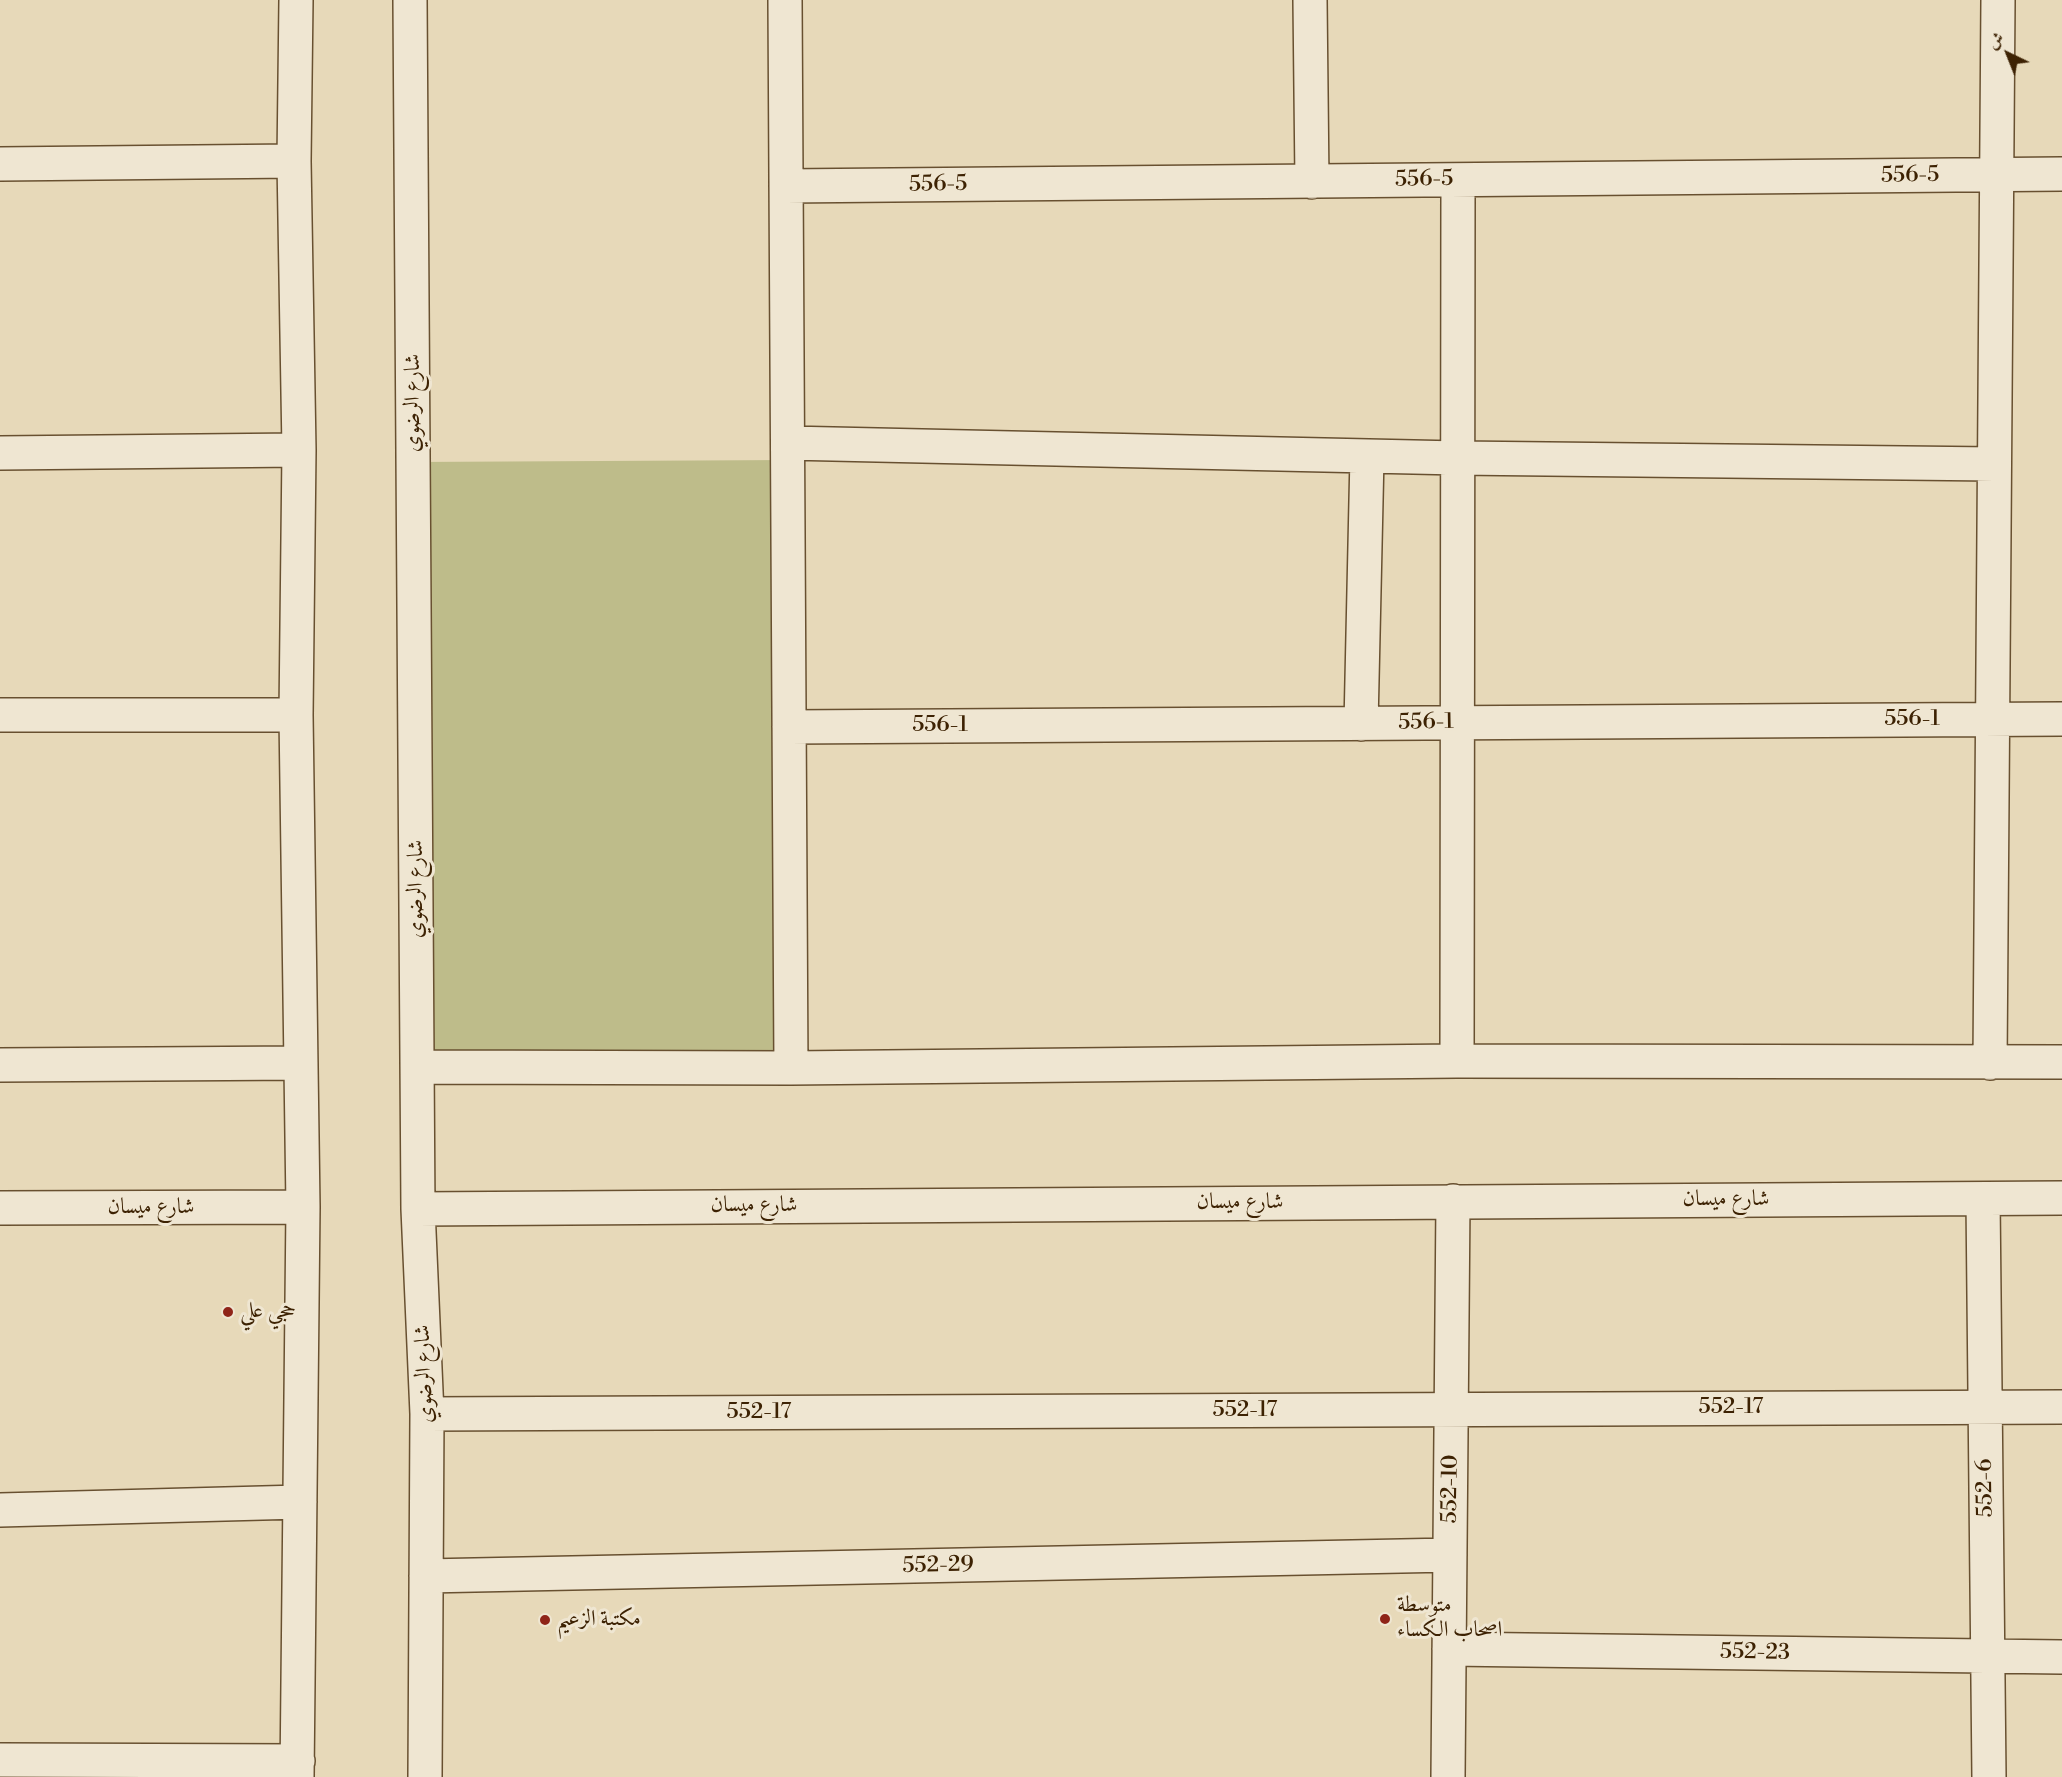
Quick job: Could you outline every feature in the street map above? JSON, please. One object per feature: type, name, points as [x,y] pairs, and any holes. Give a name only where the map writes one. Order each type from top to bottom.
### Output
[{"type":"street","points":[[0,1760],[298,1769],[303,1207],[296,715],[299,450],[294,161],[296,0]]},
{"type":"street","name":"شارع الرضوي","points":[[410,0],[419,1067],[418,1209],[427,1414],[425,1777]]},
{"type":"street","points":[[785,0],[791,1068]]},
{"type":"street","points":[[1310,0],[1312,182]]},
{"type":"street","points":[[1990,1063],[1998,0]]},
{"type":"street","points":[[0,164],[294,161]]},
{"type":"street","name":"556-5","points":[[786,186],[2062,174]]},
{"type":"street","points":[[1457,1061],[1458,180]]},
{"type":"street","points":[[788,443],[1458,458],[1994,464]]},
{"type":"street","points":[[0,453],[299,450]]},
{"type":"street","points":[[1361,724],[1367,456]]},
{"type":"street","points":[[0,715],[296,715]]},
{"type":"street","name":"556-1","points":[[789,727],[2062,719]]},
{"type":"street","points":[[419,1067],[791,1068],[1457,1061],[2062,1062]]},
{"type":"street","points":[[0,1065],[301,1063]]},
{"type":"street","name":"شارع ميسان","points":[[418,1209],[2062,1198]]},
{"type":"street","name":"552-6","points":[[1983,1199],[1989,1777]]},
{"type":"street","name":"552-10","points":[[1448,1777],[1453,1201]]},
{"type":"street","name":"شارع ميسان","points":[[0,1208],[303,1207]]},
{"type":"street","name":"552-17","points":[[427,1414],[2062,1407]]},
{"type":"street","points":[[0,1510],[300,1502]]},
{"type":"street","name":"552-29","points":[[426,1576],[1450,1555]]},
{"type":"street","name":"552-23","points":[[1449,1649],[2062,1657]]},
{"type":"shaded area","points":[[789,460],[791,1068],[419,1067],[414,462]]},
{"type":"place","name":"حجي علي","points":[[228,1312]]},
{"type":"place","name":"متوسطة اصحاب الكساء","points":[[1385,1619]]},
{"type":"place","name":"مكتبة الزعيم","points":[[545,1620]]}]
